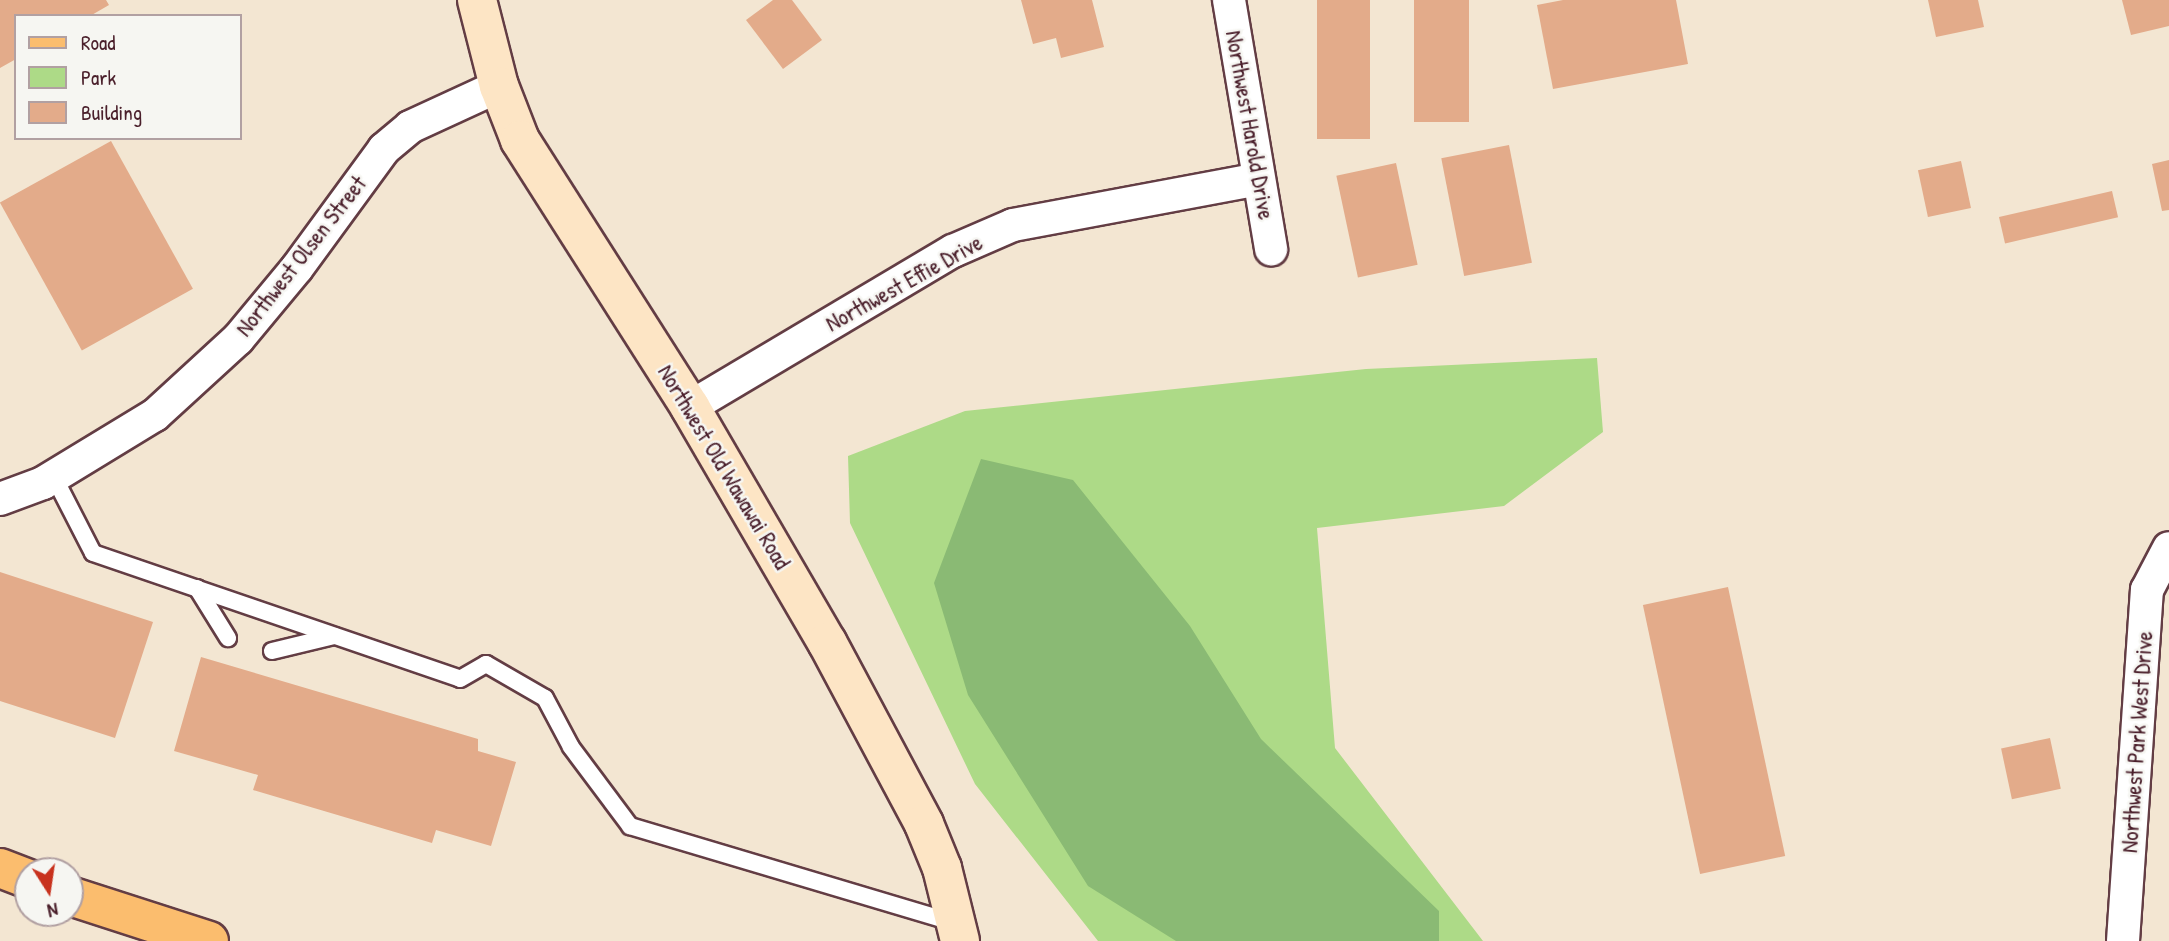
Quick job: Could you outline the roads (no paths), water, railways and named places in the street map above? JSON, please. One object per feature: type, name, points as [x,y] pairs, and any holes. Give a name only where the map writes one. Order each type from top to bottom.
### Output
[{"type":"main road","name":"Northwest Old Wawawai Road","points":[[477,0],[499,86],[526,150],[690,407],[827,642],[924,824],[943,868],[959,933]]},
{"type":"main road","points":[[84,901],[209,941]]},
{"type":"street","name":"Northwest Harold Drive","points":[[1229,0],[1271,250]]},
{"type":"street","name":"Northwest Olsen Street","points":[[0,499],[54,477],[155,415],[238,339],[297,268],[384,149],[410,127],[499,86]]},
{"type":"street","name":"Northwest Effie Drive","points":[[690,407],[953,251],[1013,225],[1258,179]]},
{"type":"street","name":"Northwest Park West Drive","points":[[2123,941],[2147,590],[2169,548]]},
{"type":"lane","points":[[54,477],[93,553],[460,678],[486,664],[545,698],[571,747],[630,825],[959,933]]},
{"type":"lane","points":[[197,588],[228,638]]},
{"type":"lane","points":[[272,651],[335,635]]}]
